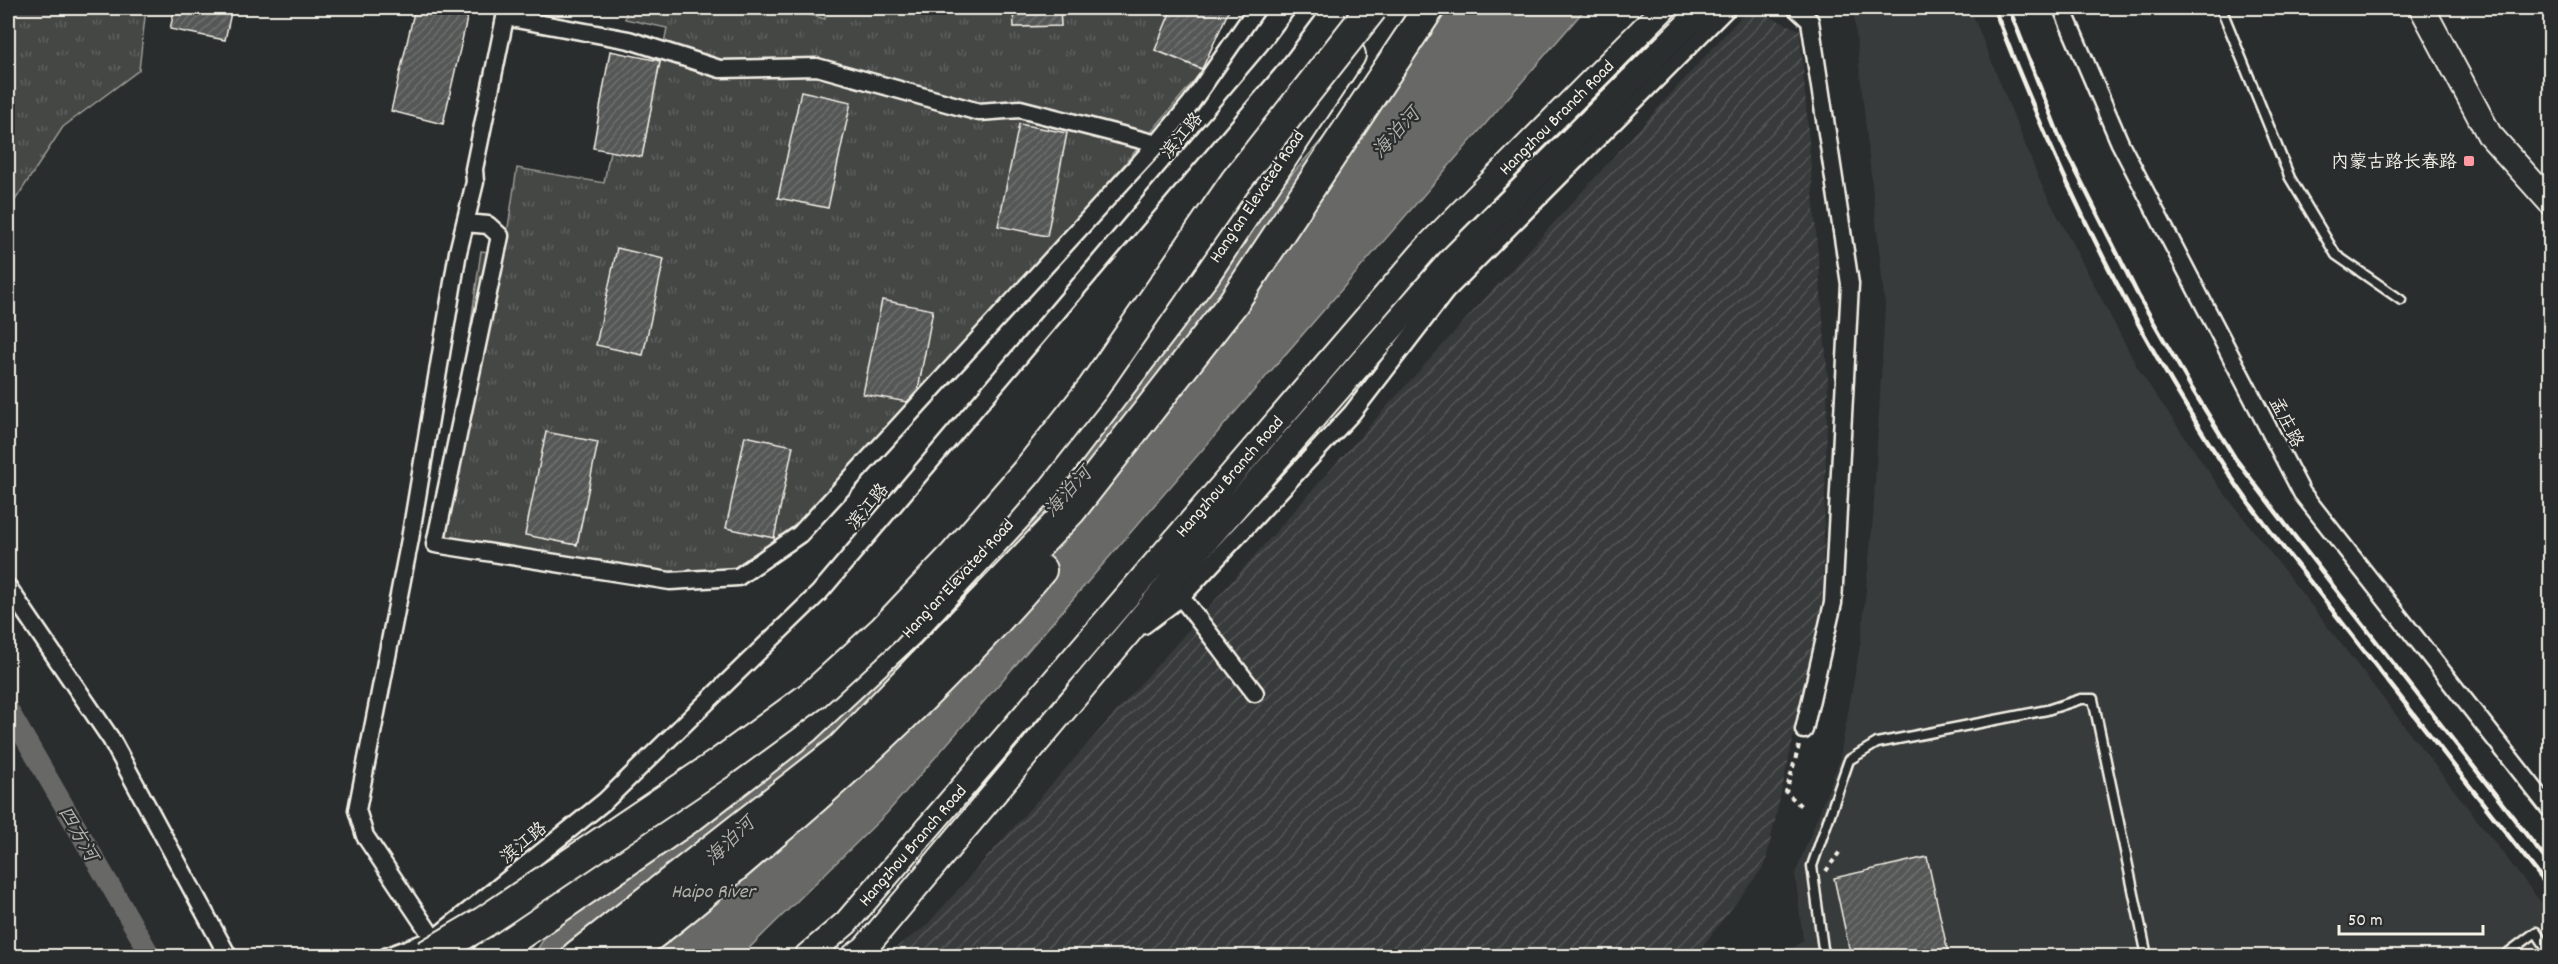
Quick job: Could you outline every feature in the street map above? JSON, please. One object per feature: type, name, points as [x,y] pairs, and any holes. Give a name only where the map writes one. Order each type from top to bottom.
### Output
[{"type":"highway","points":[[430,948],[484,922],[720,763],[813,695],[884,630],[969,539],[1086,397],[1236,181],[1372,8]]},
{"type":"highway","name":"Hang'an Elevated Road","points":[[488,957],[693,814],[804,729],[909,631],[1041,489],[1204,275],[1382,8]]},
{"type":"highway","name":"Hang'an Elevated Road","points":[[577,957],[841,749],[1071,510],[1233,303],[1429,8]]},
{"type":"highway","points":[[623,957],[716,883],[855,762],[955,664],[1039,573],[1100,499],[1166,412],[1260,262]]},
{"type":"main road","name":"Hangzhou Branch Road","points":[[807,957],[846,923],[1178,533],[1429,245],[1664,8]]},
{"type":"main road","name":"Hangzhou Branch Road","points":[[863,954],[1196,552],[1451,260],[1704,8]]},
{"type":"main road","points":[[2422,8],[2489,134],[2550,202]]},
{"type":"street","points":[[465,223],[488,225],[500,236],[435,544],[670,581],[738,577],[800,534],[1157,144],[1191,103],[1257,8]]},
{"type":"street","name":"滨江路","points":[[387,957],[430,948],[605,801],[819,593],[1274,56],[1310,8]]},
{"type":"street","points":[[1119,643],[1181,597],[1352,413],[1446,291],[1727,8]]},
{"type":"street","points":[[1796,8],[1810,21],[1850,284],[1833,603],[1804,730]]},
{"type":"street","name":"孟庄路","points":[[2062,8],[2120,143],[2302,493],[2550,809]]},
{"type":"street","points":[[445,957],[430,948],[365,836],[357,810],[410,539],[465,223],[506,12],[629,40],[720,69],[817,67],[978,112],[1020,109],[1157,144]]},
{"type":"street","points":[[8,587],[111,739],[228,957]]},
{"type":"street","points":[[1181,597],[1255,693]]},
{"type":"street","points":[[846,923],[863,954]]},
{"type":"lane","points":[[2221,8],[2289,178],[2336,255],[2401,300]]},
{"type":"lane","points":[[1824,957],[1812,866],[1850,760],[1858,752],[1877,743],[2047,710],[2081,699],[2093,699],[2147,957]]},
{"type":"lane","points":[[2504,957],[2536,932],[2550,953]]},
{"type":"path","points":[[1803,808],[1786,792],[1804,730]]},
{"type":"path","points":[[1814,874],[1827,871],[1841,850]]},
{"type":"shaded area","points":[[1749,8],[1800,30],[1828,381],[1822,610],[1765,865],[1695,956],[883,956],[925,927],[1389,404]]},
{"type":"shaded area","points":[[1853,8],[1970,8],[2042,186],[2140,372],[2218,485],[2550,914],[2550,956],[1785,956],[1803,940],[1795,874],[1839,762],[1861,640],[1873,518],[1885,306]]},
{"type":"green space","points":[[8,8],[146,8],[139,70],[63,127],[8,211]]},
{"type":"green space","points":[[627,8],[786,8],[825,19],[825,8],[1013,8],[1014,27],[1061,26],[1060,8],[1172,8],[1155,50],[1203,70],[1037,269],[800,534],[738,577],[670,581],[441,539],[481,251],[504,254],[517,168],[604,183],[610,151],[642,156],[667,28],[625,19]]},
{"type":"water","name":"Haipo River","points":[[1435,8],[1586,8],[887,813],[741,956],[533,956],[545,937],[733,791],[934,591]]},
{"type":"building","points":[[175,8],[232,8],[225,40],[170,29]]},
{"type":"building","points":[[415,8],[440,8],[468,14],[443,124],[391,111]]},
{"type":"building","points":[[1013,8],[1060,8],[1061,26],[1014,27]]},
{"type":"building","points":[[1172,8],[1230,8],[1202,69],[1155,50]]},
{"type":"building","points":[[610,51],[660,61],[642,157],[593,148]]},
{"type":"building","points":[[801,91],[851,102],[828,208],[778,198]]},
{"type":"building","points":[[1019,124],[1067,133],[1047,236],[998,226]]},
{"type":"building","points":[[617,248],[664,259],[643,355],[596,345]]},
{"type":"building","points":[[882,300],[933,310],[918,390],[907,402],[863,394]]},
{"type":"building","points":[[546,432],[598,442],[577,545],[525,535]]},
{"type":"building","points":[[745,436],[793,446],[774,538],[726,528]]},
{"type":"building","points":[[1927,857],[1949,957],[1851,957],[1834,878]]},
{"type":"waterway","name":"四方河","points":[[8,709],[151,956]]},
{"type":"railway","points":[[1994,8],[2042,126],[2095,242],[2155,354],[2188,409],[2259,517],[2550,889]]},
{"type":"railway","points":[[2009,8],[2061,141],[2138,295],[2235,458],[2550,865]]},
{"type":"place","name":"内蒙古路长春路","points":[[2469,161]]},
{"type":"water label","name":"海泊河","points":[[1395,132]]},
{"type":"water label","name":"海泊河","points":[[1067,491]]},
{"type":"water label","name":"海泊河","points":[[729,840]]}]
